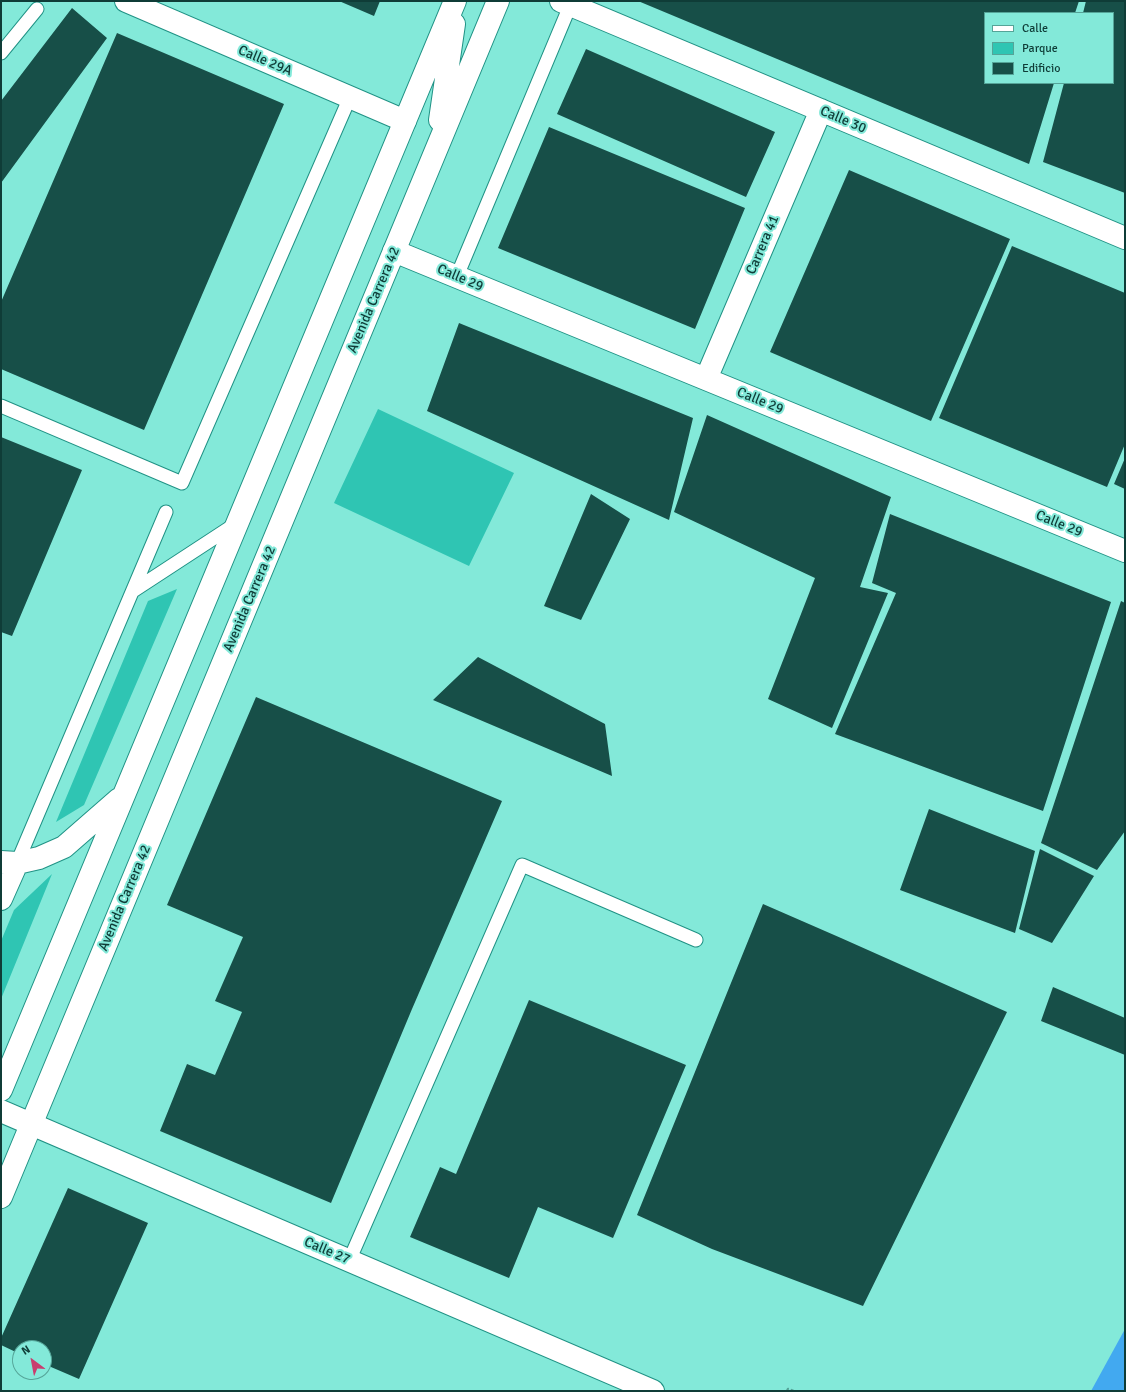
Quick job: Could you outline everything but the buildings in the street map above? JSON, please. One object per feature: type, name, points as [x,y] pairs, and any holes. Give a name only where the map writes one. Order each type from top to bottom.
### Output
[{"type":"main road","name":"Calle 29A","points":[[126,1],[405,121]]},
{"type":"main road","points":[[1,1090],[456,1]]},
{"type":"main road","points":[[435,153],[456,1]]},
{"type":"main road","name":"Avenida Carrera 42","points":[[1,1197],[498,1]]},
{"type":"main road","name":"Calle 30","points":[[568,2],[1125,238]]},
{"type":"main road","name":"Carrera 41","points":[[706,379],[821,110]]},
{"type":"main road","name":"Calle 29","points":[[394,251],[1125,551]]},
{"type":"main road","points":[[1,899],[9,862],[39,858],[64,847],[124,794]]},
{"type":"main road","name":"Calle 27","points":[[1,1111],[653,1391]]},
{"type":"lane","points":[[457,276],[568,2]]},
{"type":"lane","points":[[1,53],[37,9]]},
{"type":"lane","points":[[1,406],[182,483],[350,97]]},
{"type":"lane","points":[[9,862],[133,591],[166,512]]},
{"type":"lane","points":[[133,591],[238,522]]},
{"type":"lane","points":[[349,1261],[522,865],[696,940]]},
{"type":"path","points":[[787,1391],[788,1389],[794,1391]]},
{"type":"green space","points":[[378,409],[514,473],[469,566],[334,503]]},
{"type":"green space","points":[[177,589],[84,805],[56,822],[148,601]]},
{"type":"green space","points":[[52,874],[1,999],[1,941],[14,910]]},
{"type":"water","points":[[1125,1329],[1125,1391],[1091,1391]]}]
